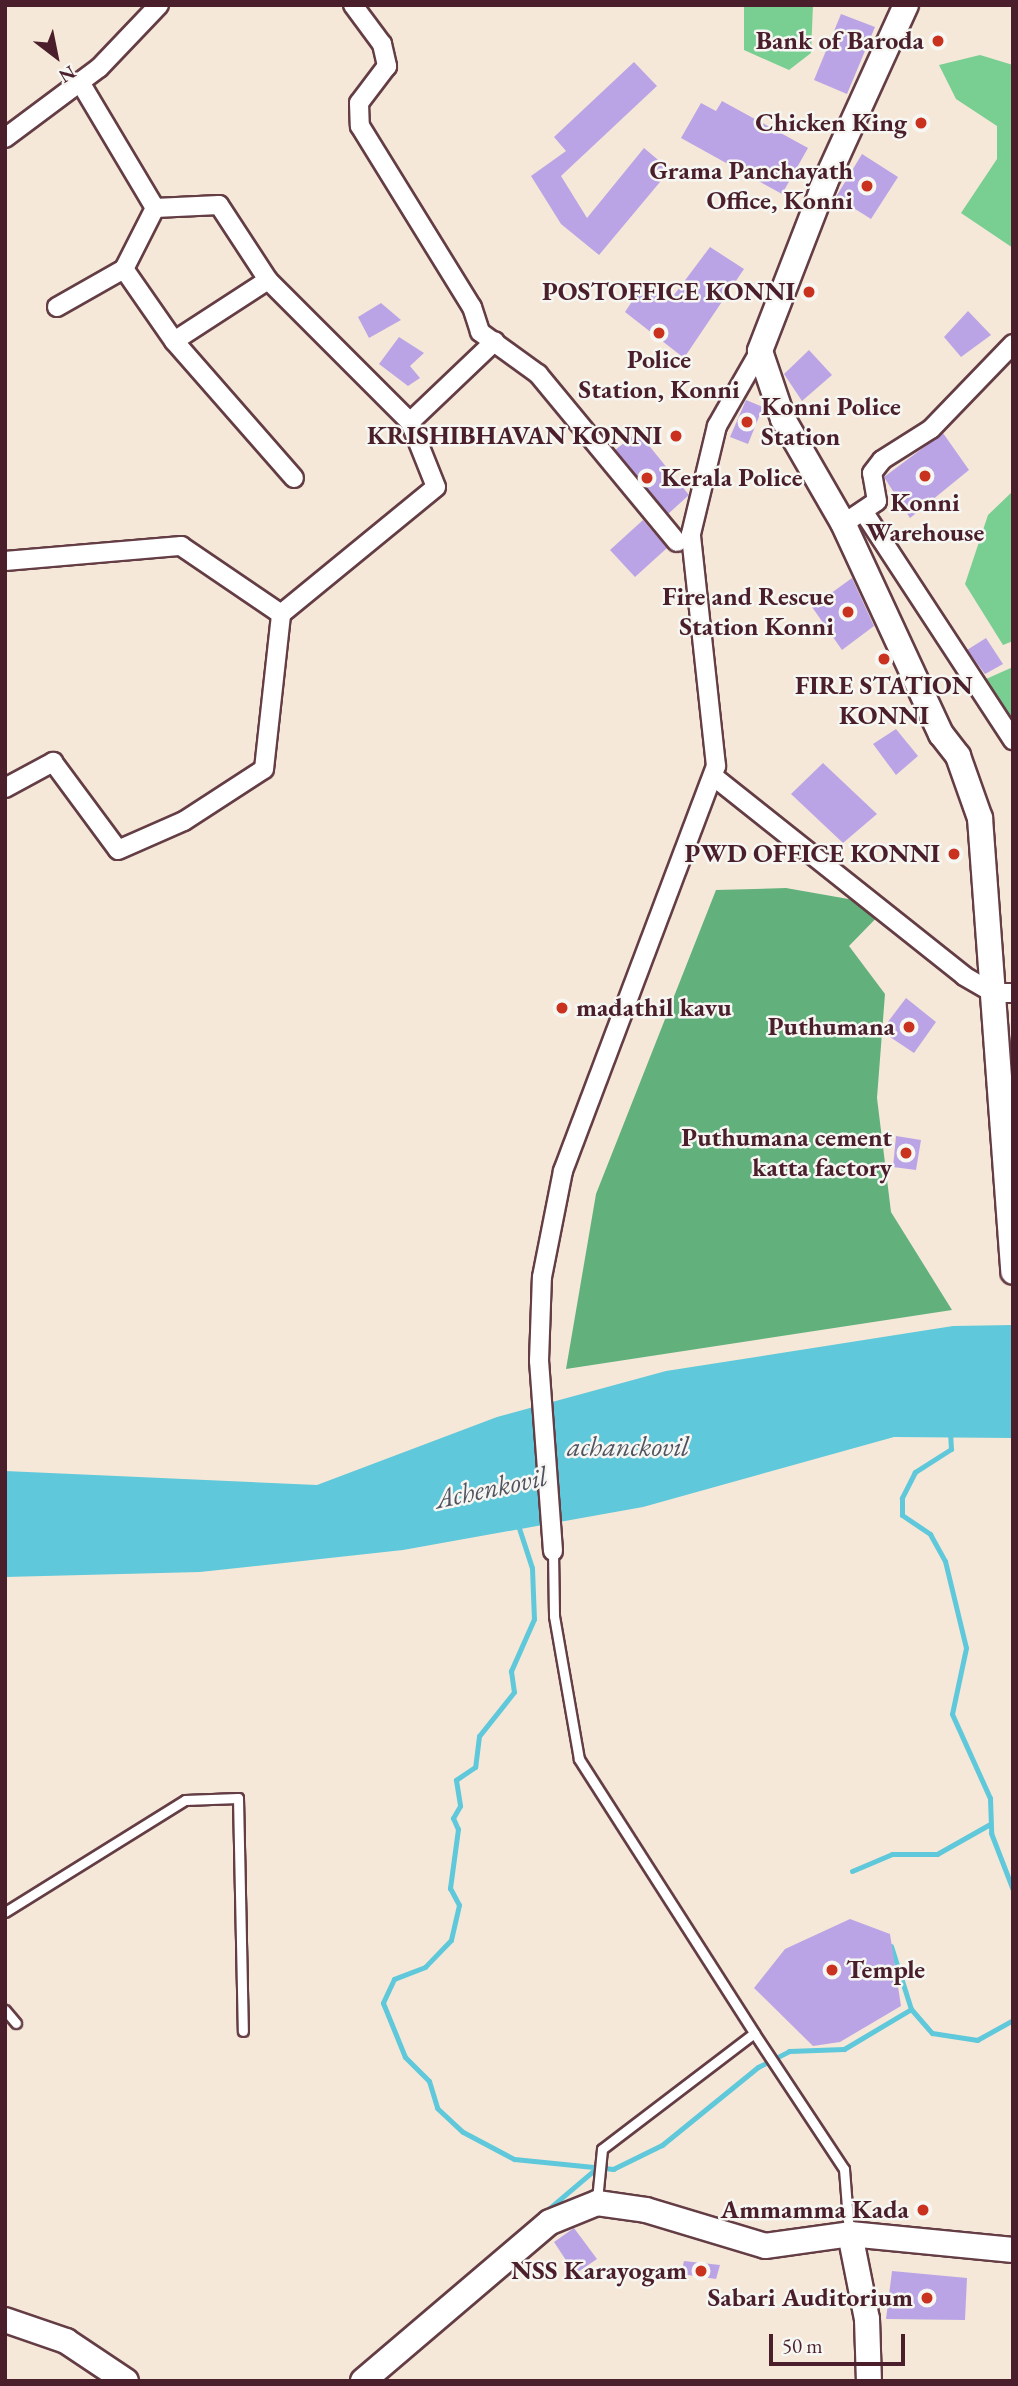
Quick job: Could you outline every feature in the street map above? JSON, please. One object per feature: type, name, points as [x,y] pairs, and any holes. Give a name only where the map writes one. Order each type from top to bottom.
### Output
[{"type":"main road","points":[[906,5],[825,183],[761,351],[783,419],[853,517],[942,734],[958,756],[980,818],[1003,993],[1013,1272]]},
{"type":"main road","points":[[363,2381],[550,2222],[597,2203],[646,2210],[765,2246],[850,2234],[1013,2250]]},
{"type":"main road","points":[[850,2234],[867,2319],[869,2381]]},
{"type":"main road","points":[[5,2320],[66,2341],[126,2381]]},
{"type":"street","points":[[5,138],[80,82],[159,5]]},
{"type":"street","points":[[353,5],[382,44],[387,66],[359,103],[360,126],[472,307],[480,332],[495,341],[551,388],[677,542]]},
{"type":"street","points":[[80,82],[155,208]]},
{"type":"street","points":[[5,788],[53,762],[118,850],[184,821],[264,769],[281,614],[436,487],[410,422],[268,280],[219,205],[155,208]]},
{"type":"street","points":[[57,307],[124,269],[155,208]]},
{"type":"street","points":[[124,269],[174,341],[294,478]]},
{"type":"street","points":[[174,341],[268,280]]},
{"type":"street","points":[[410,422],[495,341]]},
{"type":"street","points":[[1013,344],[931,429],[882,460],[872,473],[877,501],[853,517],[1013,740]]},
{"type":"street","points":[[553,1551],[539,1361],[542,1277],[563,1171],[713,776],[691,534],[717,426],[761,351]]},
{"type":"street","points":[[5,561],[181,546],[281,614]]},
{"type":"street","points":[[713,776],[1003,993]]},
{"type":"lane","points":[[553,1551],[554,1616],[579,1759],[844,2169],[850,2234]]},
{"type":"lane","points":[[5,1912],[185,1800],[238,1798],[243,2031]]},
{"type":"lane","points":[[5,2010],[16,2023]]},
{"type":"lane","points":[[597,2203],[602,2149],[754,2033]]},
{"type":"green space","points":[[744,5],[813,5],[811,53],[789,70],[744,50]]},
{"type":"green space","points":[[980,55],[1013,65],[1013,248],[961,213],[997,159],[997,126],[956,99],[939,65]]},
{"type":"green space","points":[[1013,491],[1013,641],[1003,645],[965,584],[988,515]]},
{"type":"green space","points":[[1013,667],[1013,731],[986,679]]},
{"type":"green space","points":[[786,888],[888,906],[849,946],[885,994],[877,1098],[891,1212],[952,1310],[566,1369],[596,1194],[716,890]]},
{"type":"water","name":"achanckovil","points":[[1013,1325],[1013,1438],[894,1437],[643,1507],[403,1550],[200,1572],[5,1577],[5,1471],[317,1485],[497,1417],[666,1371],[953,1326]]},
{"type":"building","points":[[841,14],[875,27],[847,94],[814,80]]},
{"type":"building","points":[[634,62],[657,86],[561,176],[587,218],[644,148],[670,170],[599,255],[561,224],[531,176],[566,151],[554,137]]},
{"type":"building","points":[[722,101],[808,148],[782,194],[681,138],[701,103],[716,111]]},
{"type":"building","name":"Grama Panchayath Office, Konni","points":[[862,154],[898,177],[871,219],[836,197]]},
{"type":"building","points":[[710,247],[744,269],[684,358],[625,312],[646,280],[671,299]]},
{"type":"building","points":[[381,303],[401,320],[369,338],[358,317]]},
{"type":"building","points":[[968,311],[991,335],[961,357],[944,337]]},
{"type":"building","points":[[399,337],[424,353],[410,366],[420,378],[408,386],[379,364]]},
{"type":"building","points":[[809,350],[832,375],[802,401],[784,374]]},
{"type":"building","name":"Konni Police Station","points":[[746,400],[763,407],[748,444],[730,437]]},
{"type":"building","name":"Kerala Police","points":[[638,432],[689,495],[668,514],[615,450]]},
{"type":"building","name":"Konni Warehouse","points":[[943,433],[969,470],[910,518],[884,477]]},
{"type":"building","points":[[643,520],[667,548],[635,577],[610,550]]},
{"type":"building","name":"Fire and Rescue Station Konni","points":[[852,578],[874,626],[842,650],[812,607]]},
{"type":"building","points":[[986,638],[1003,664],[985,674],[967,650]]},
{"type":"building","points":[[896,729],[918,756],[896,775],[873,744]]},
{"type":"building","points":[[823,763],[877,814],[843,843],[791,794]]},
{"type":"building","name":"Puthumana","points":[[906,998],[936,1022],[914,1053],[881,1031]]},
{"type":"building","name":"Puthumana cement katta factory","points":[[896,1136],[921,1140],[916,1170],[893,1167]]},
{"type":"building","name":"Temple","points":[[850,1919],[890,1934],[901,2006],[840,2042],[813,2046],[754,1988],[785,1949]]},
{"type":"building","points":[[574,2228],[597,2259],[575,2274],[554,2242]]},
{"type":"building","points":[[684,2261],[720,2265],[716,2279],[681,2274]]},
{"type":"building","name":"Sabari Auditorium","points":[[892,2271],[967,2278],[965,2320],[886,2319]]},
{"type":"waterway","points":[[950,1431],[951,1449],[915,1472],[902,1498],[902,1515],[930,1534],[945,1561],[966,1648],[952,1714],[990,1798],[991,1833],[1013,1890]]},
{"type":"waterway","points":[[517,1522],[532,1568],[534,1619],[511,1671],[514,1692],[479,1736],[475,1767],[456,1780],[460,1806],[453,1818],[458,1829],[450,1888],[459,1905],[451,1940],[425,1967],[394,1979],[383,2003],[405,2057],[429,2081],[437,2108],[463,2132],[514,2159],[613,2169],[662,2145],[758,2067],[789,2051],[844,2049],[911,2009]]},
{"type":"waterway","points":[[852,1871],[892,1854],[937,1854],[990,1824]]},
{"type":"waterway","points":[[891,1946],[911,2009],[932,2033],[977,2040],[1013,2020]]},
{"type":"waterway","points":[[465,2280],[598,2167]]},
{"type":"place","name":"Bank of Baroda","points":[[938,41]]},
{"type":"place","name":"Chicken King","points":[[921,123]]},
{"type":"place","name":"Grama Panchayath Office, Konni","points":[[867,186]]},
{"type":"place","name":"POSTOFFICE KONNI","points":[[809,292]]},
{"type":"place","name":"Police Station, Konni","points":[[659,333]]},
{"type":"place","name":"Konni Police Station","points":[[747,422]]},
{"type":"place","name":"KRISHIBHAVAN KONNI","points":[[676,436]]},
{"type":"place","name":"Konni Warehouse","points":[[925,476]]},
{"type":"place","name":"Kerala Police","points":[[647,478]]},
{"type":"place","name":"Fire and Rescue Station Konni","points":[[848,612]]},
{"type":"place","name":"FIRE STATION KONNI","points":[[884,659]]},
{"type":"place","name":"PWD OFFICE KONNI","points":[[954,854]]},
{"type":"place","name":"madathil kavu","points":[[562,1008]]},
{"type":"place","name":"Puthumana","points":[[909,1027]]},
{"type":"place","name":"Puthumana cement katta factory","points":[[906,1153]]},
{"type":"place","name":"Temple","points":[[832,1970]]},
{"type":"place","name":"Ammamma Kada","points":[[923,2210]]},
{"type":"place","name":"NSS Karayogam","points":[[701,2271]]},
{"type":"place","name":"Sabari Auditorium","points":[[927,2298]]},
{"type":"water label","name":"Achenkovil","points":[[491,1487]]}]
